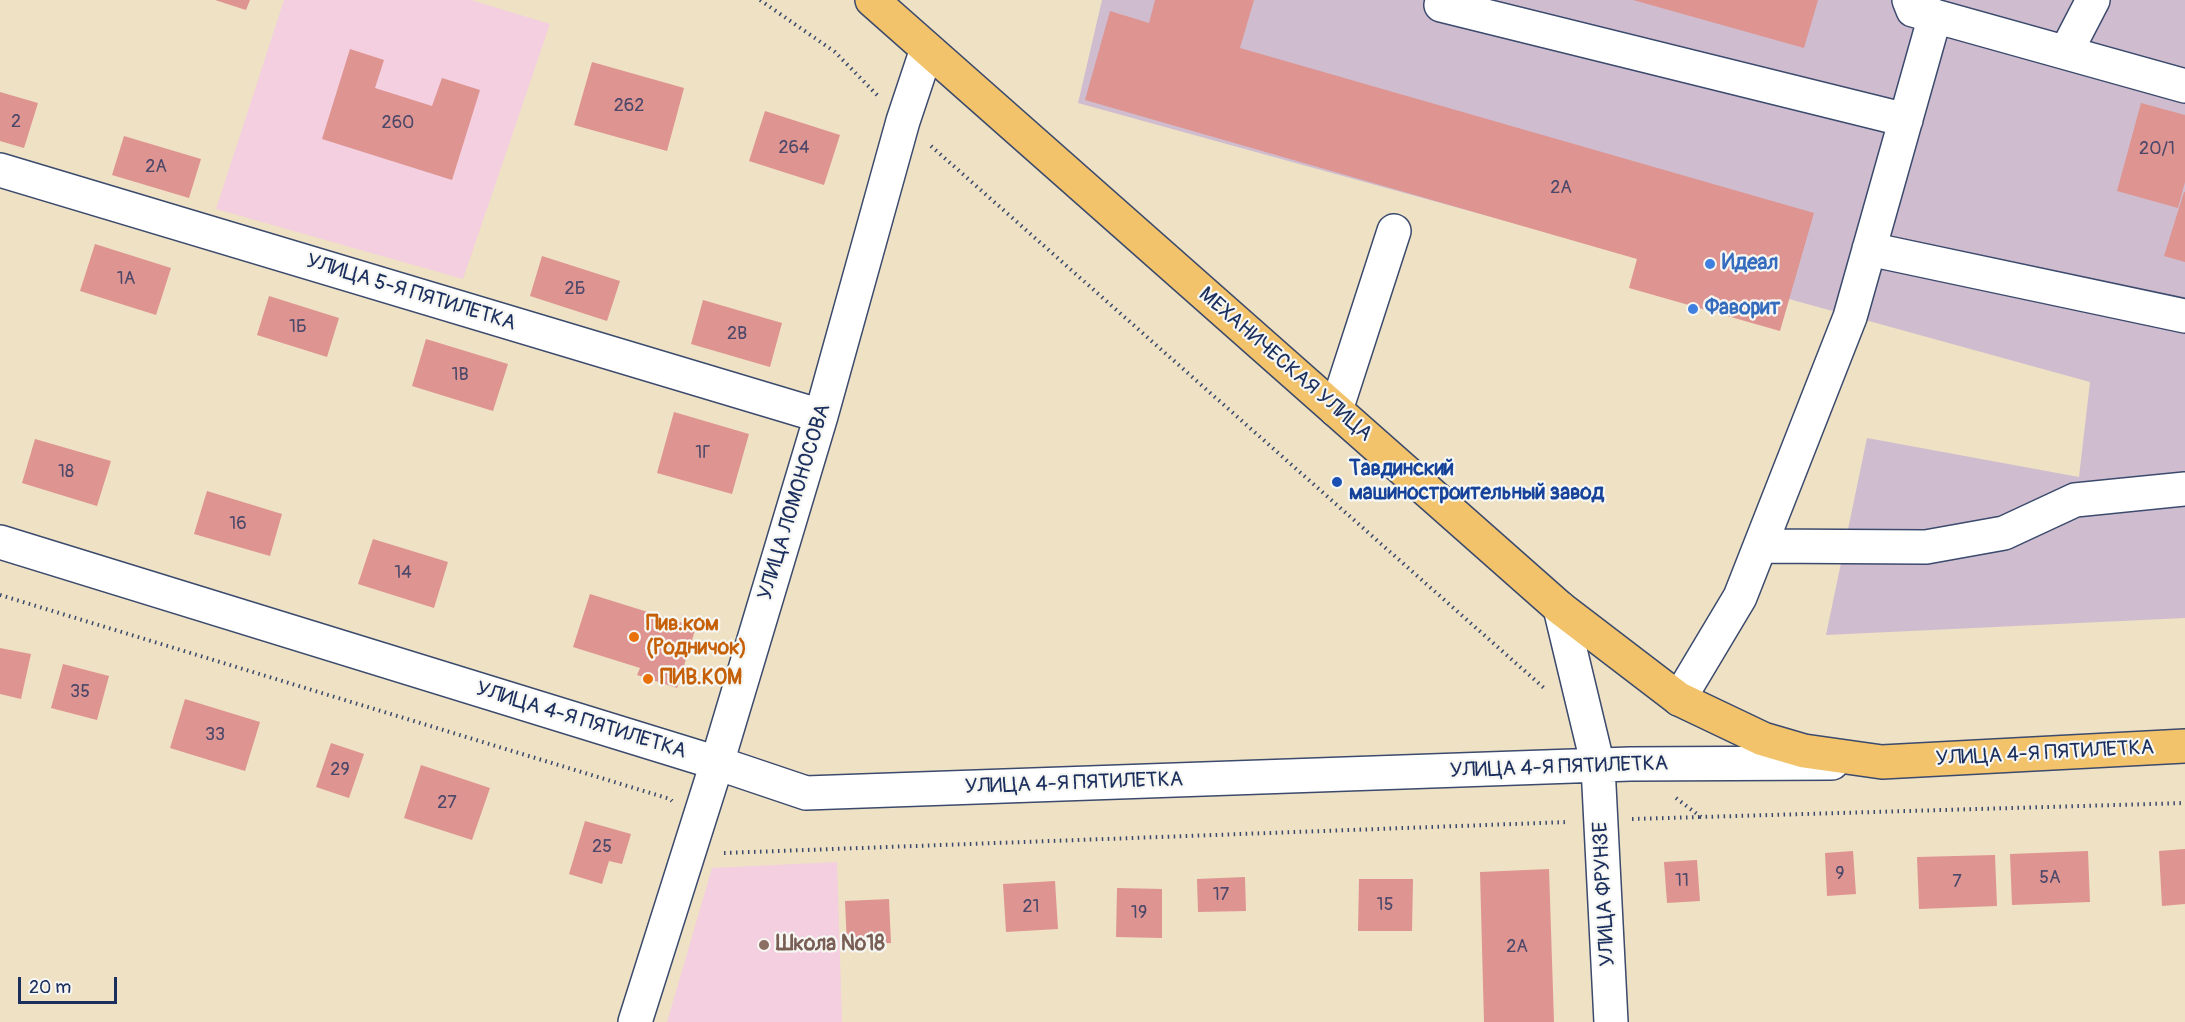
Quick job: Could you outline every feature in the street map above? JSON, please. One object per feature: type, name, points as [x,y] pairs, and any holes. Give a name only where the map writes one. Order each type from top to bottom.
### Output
[{"type":"main road","name":"МЕХАНИЧЕСКАЯ УЛИЦА","points":[[872,0],[1560,608],[1679,699],[1763,739],[1804,751],[1882,762]]},
{"type":"main road","name":"УЛИЦА 4-Я ПЯТИЛЕТКА","points":[[1882,762],[2185,746]]},
{"type":"street","points":[[2066,52],[2093,0]]},
{"type":"street","points":[[1441,5],[1906,120]]},
{"type":"street","points":[[1679,699],[1740,597],[1850,317],[1906,120],[1922,8],[2185,86]]},
{"type":"street","name":"УЛИЦА ЛОМОНОСОВА","points":[[635,1022],[717,763],[821,416],[903,121],[927,49]]},
{"type":"street","name":"УЛИЦА 5-Я ПЯТИЛЕТКА","points":[[0,170],[821,416]]},
{"type":"street","points":[[1336,410],[1394,231]]},
{"type":"street","points":[[1869,249],[2185,316]]},
{"type":"street","points":[[1760,546],[1926,547],[2004,533],[2075,500],[2185,489]]},
{"type":"street","name":"УЛИЦА 4-Я ПЯТИЛЕТКА","points":[[0,542],[717,763],[806,793],[1630,764],[1882,762]]},
{"type":"street","name":"УЛИЦА ФРУНЗЕ","points":[[1560,608],[1598,766],[1611,1022]]},
{"type":"shaded area","points":[[284,0],[471,0],[550,24],[463,279],[216,209]]},
{"type":"shaded area","points":[[1102,0],[2185,0],[2185,618],[1826,635],[1867,438],[2079,477],[2090,382],[1078,103]]},
{"type":"shaded area","name":"Школа №18","points":[[837,862],[842,1022],[667,1022],[712,868]]},
{"type":"building","points":[[215,0],[250,0],[246,10]]},
{"type":"building","points":[[1155,0],[1254,0],[1240,48],[1814,213],[1780,331],[1629,288],[1637,259],[1085,100],[1110,11],[1149,23]]},
{"type":"building","points":[[1633,0],[1818,0],[1804,48]]},
{"type":"building","points":[[350,49],[384,60],[375,88],[432,106],[442,78],[480,90],[452,180],[322,139]]},
{"type":"building","points":[[592,62],[684,88],[667,151],[574,125]]},
{"type":"building","points":[[0,92],[38,103],[24,148],[0,141]]},
{"type":"building","points":[[2141,103],[2185,115],[2185,182],[2178,208],[2117,191]]},
{"type":"building","points":[[765,111],[840,135],[824,185],[749,161]]},
{"type":"building","points":[[124,136],[201,159],[189,198],[112,175]]},
{"type":"building","points":[[2185,192],[2185,262],[2164,256]]},
{"type":"building","points":[[95,244],[171,268],[156,315],[80,291]]},
{"type":"building","points":[[542,256],[620,281],[607,321],[530,296]]},
{"type":"building","points":[[269,296],[339,318],[327,357],[257,335]]},
{"type":"building","points":[[703,300],[782,323],[770,367],[691,344]]},
{"type":"building","points":[[426,339],[508,364],[493,411],[412,386]]},
{"type":"building","points":[[674,412],[749,434],[732,494],[657,473]]},
{"type":"building","points":[[35,439],[111,461],[97,506],[22,483]]},
{"type":"building","points":[[207,491],[282,514],[270,556],[194,534]]},
{"type":"building","points":[[373,539],[448,562],[434,608],[358,584]]},
{"type":"building","name":"Пив.ком (Родничок)","points":[[590,594],[696,627],[677,688],[637,675],[640,668],[573,647]]},
{"type":"building","points":[[0,648],[31,654],[21,699],[0,694]]},
{"type":"building","points":[[63,664],[109,676],[97,720],[51,708]]},
{"type":"building","points":[[185,699],[260,722],[245,771],[170,748]]},
{"type":"building","points":[[331,743],[364,754],[349,798],[316,787]]},
{"type":"building","points":[[421,765],[490,788],[472,840],[404,818]]},
{"type":"building","points":[[585,821],[631,834],[622,864],[609,861],[602,884],[569,874]]},
{"type":"building","points":[[2185,849],[2185,904],[2162,906],[2159,851]]},
{"type":"building","points":[[1853,851],[1856,894],[1827,896],[1825,853]]},
{"type":"building","points":[[2088,851],[2090,902],[2012,905],[2010,854]]},
{"type":"building","points":[[1995,855],[1997,906],[1919,909],[1917,857]]},
{"type":"building","points":[[1697,860],[1700,901],[1667,903],[1664,862]]},
{"type":"building","points":[[1549,869],[1554,1022],[1484,1022],[1480,872]]},
{"type":"building","points":[[1245,877],[1246,911],[1198,912],[1197,879]]},
{"type":"building","points":[[1359,879],[1413,879],[1412,931],[1358,931]]},
{"type":"building","points":[[1055,881],[1058,929],[1006,932],[1003,884]]},
{"type":"building","points":[[1117,888],[1162,889],[1162,938],[1116,937]]},
{"type":"building","points":[[889,899],[891,943],[847,946],[845,901]]},
{"type":"place","name":"Идеал","points":[[1710,264]]},
{"type":"place","name":"Фаворит","points":[[1693,309]]},
{"type":"place","name":"Тавдинский машиностроительный завод","points":[[1337,482]]},
{"type":"place","name":"Пив.ком (Родничок)","points":[[634,637]]},
{"type":"place","name":"ПИВ.КОМ","points":[[648,679]]},
{"type":"place","name":"Школа №18","points":[[764,945]]}]
